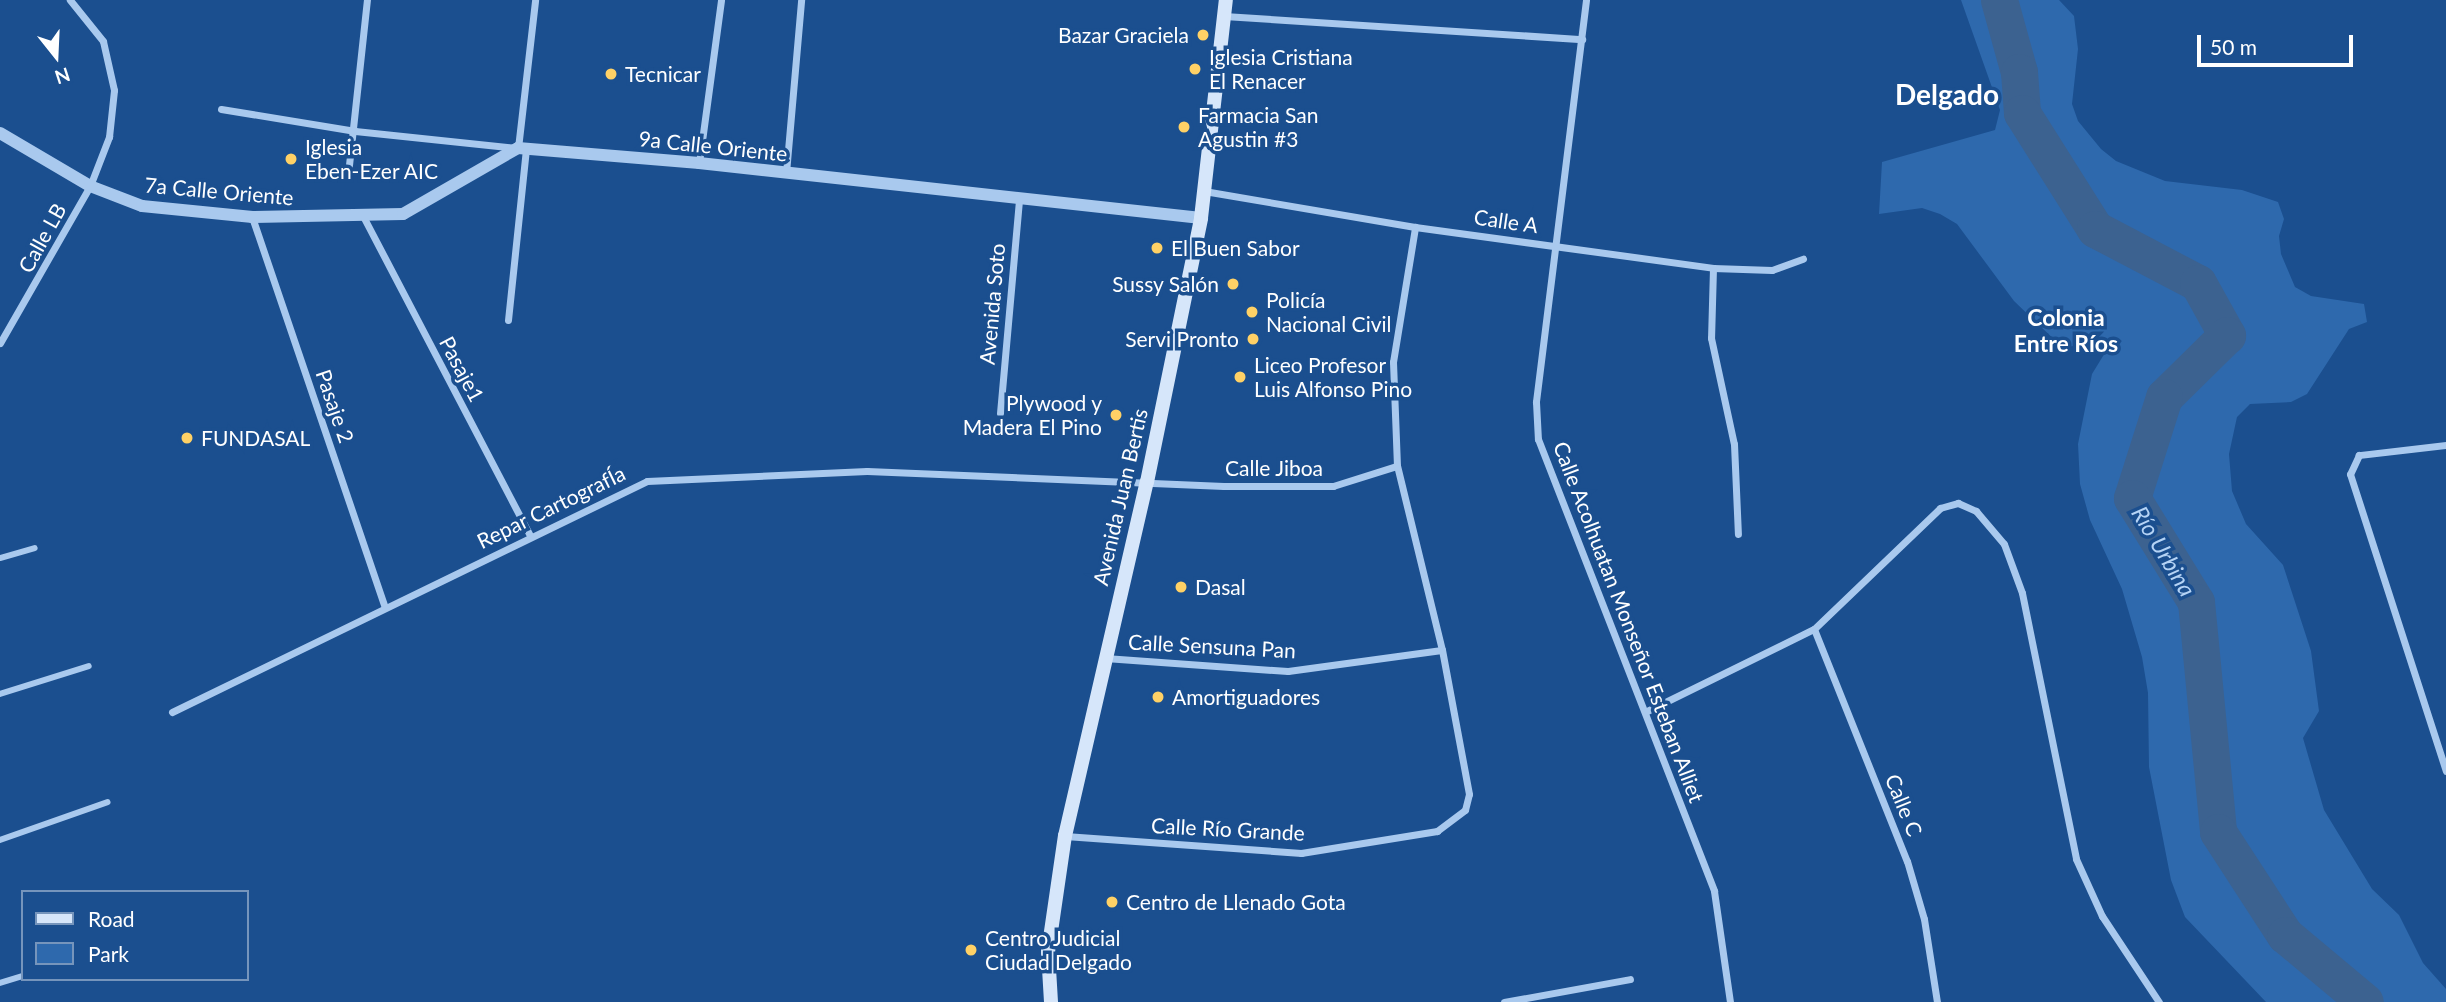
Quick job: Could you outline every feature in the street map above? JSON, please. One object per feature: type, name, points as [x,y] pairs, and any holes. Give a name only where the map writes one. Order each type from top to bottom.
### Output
[{"type":"main road","name":"Avenida Juan Bertis","points":[[1051,1002],[1048,953],[1065,836],[1147,482],[1201,218],[1226,0]]},
{"type":"street","name":"Calle LB","points":[[0,342],[3,332],[90,186],[110,137],[114,90],[103,41],[71,0]]},
{"type":"street","points":[[349,166],[355,131],[367,0]]},
{"type":"street","points":[[508,320],[535,0]]},
{"type":"street","points":[[699,163],[721,0]]},
{"type":"street","points":[[786,173],[801,0]]},
{"type":"street","name":"Calle Acolhuatan Monseñor Esteban Alliet","points":[[1586,0],[1536,402],[1538,439],[1549,477],[1647,711],[1714,891],[1730,1002]]},
{"type":"street","points":[[1224,16],[1581,39]]},
{"type":"street","name":"9a Calle Oriente","points":[[221,109],[355,131],[699,163],[1201,218]]},
{"type":"street","name":"7a Calle Oriente","points":[[0,133],[90,186],[142,206],[252,217],[363,218],[403,214],[522,148]]},
{"type":"street","name":"Calle A","points":[[1204,191],[1415,227],[1713,268],[1772,270],[1803,259]]},
{"type":"street","name":"Avenida Soto","points":[[1000,412],[1019,198]]},
{"type":"street","name":"Pasaje 2","points":[[252,217],[385,607]]},
{"type":"street","name":"Pasaje1","points":[[363,218],[530,536]]},
{"type":"street","points":[[1415,227],[1393,362],[1397,466],[1442,650]]},
{"type":"street","points":[[1713,268],[1711,338],[1734,444],[1738,534]]},
{"type":"street","points":[[2446,445],[2359,456],[2350,474],[2446,771]]},
{"type":"street","name":"Calle Jiboa","points":[[1147,482],[1334,486],[1397,466]]},
{"type":"street","name":"Repar CartografÍa","points":[[172,712],[647,481],[867,471],[1147,482]]},
{"type":"street","points":[[1647,711],[1814,629],[1940,508],[1958,503],[1976,511],[2004,544],[2022,593],[2076,859],[2102,916],[2159,1002]]},
{"type":"street","points":[[0,558],[35,548]]},
{"type":"street","name":"Calle C","points":[[1814,629],[1907,861],[1924,919],[1937,1002]]},
{"type":"street","name":"Calle Sensuna Pan","points":[[1105,658],[1288,671],[1442,650]]},
{"type":"street","name":"Calle Río Grande","points":[[1065,836],[1301,853],[1437,831],[1465,810],[1469,794],[1442,650]]},
{"type":"street","points":[[0,694],[89,666]]},
{"type":"street","points":[[0,840],[108,802]]},
{"type":"street","points":[[0,983],[21,977]]},
{"type":"street","points":[[1504,1002],[1630,979]]},
{"type":"green space","points":[[1961,0],[2059,0],[2074,16],[2078,49],[2072,104],[2078,121],[2101,149],[2116,161],[2165,181],[2242,190],[2278,202],[2284,219],[2279,236],[2281,254],[2295,287],[2311,296],[2364,304],[2367,322],[2349,329],[2307,394],[2291,402],[2250,404],[2237,417],[2229,454],[2232,491],[2246,524],[2283,565],[2311,651],[2319,711],[2303,738],[2324,810],[2372,889],[2399,915],[2423,963],[2446,989],[2446,1002],[2266,1002],[2185,917],[2171,880],[2149,767],[2148,693],[2142,657],[2122,589],[2090,520],[2080,484],[2078,444],[2092,374],[2111,343],[2062,347],[2014,301],[1957,224],[1940,214],[1922,208],[1879,214],[1882,162],[1995,130],[2000,110]]},
{"type":"waterway","name":"Río Urbina","points":[[1999,0],[2019,72],[2022,113],[2095,229],[2198,283],[2227,335],[2164,397],[2132,498],[2196,602],[2218,832],[2285,935],[2365,1002]]},
{"type":"place","name":"Bazar Graciela","points":[[1203,35]]},
{"type":"place","name":"Iglesia Cristiana El Renacer","points":[[1195,69]]},
{"type":"place","name":"Tecnicar","points":[[611,74]]},
{"type":"place","name":"Farmacia San Agustin #3","points":[[1184,127]]},
{"type":"place","name":"Iglesia Eben-Ezer AIC","points":[[291,159]]},
{"type":"place","name":"El Buen Sabor","points":[[1157,248]]},
{"type":"place","name":"Sussy Salón","points":[[1233,284]]},
{"type":"place","name":"Policía Nacional Civil","points":[[1252,312]]},
{"type":"place","name":"Servi Pronto","points":[[1253,339]]},
{"type":"place","name":"Liceo Profesor Luis Alfonso Pino","points":[[1240,377]]},
{"type":"place","name":"Plywood y Madera El Pino","points":[[1116,415]]},
{"type":"place","name":"FUNDASAL","points":[[187,438]]},
{"type":"place","name":"Dasal","points":[[1181,587]]},
{"type":"place","name":"Amortiguadores","points":[[1158,697]]},
{"type":"place","name":"Centro de Llenado Gota","points":[[1112,902]]},
{"type":"place","name":"Centro Judicial Ciudad Delgado","points":[[971,950]]},
{"type":"district","name":"Delgado","points":[[1947,94]]},
{"type":"district","name":"Colonia Entre Ríos","points":[[2066,330]]}]
